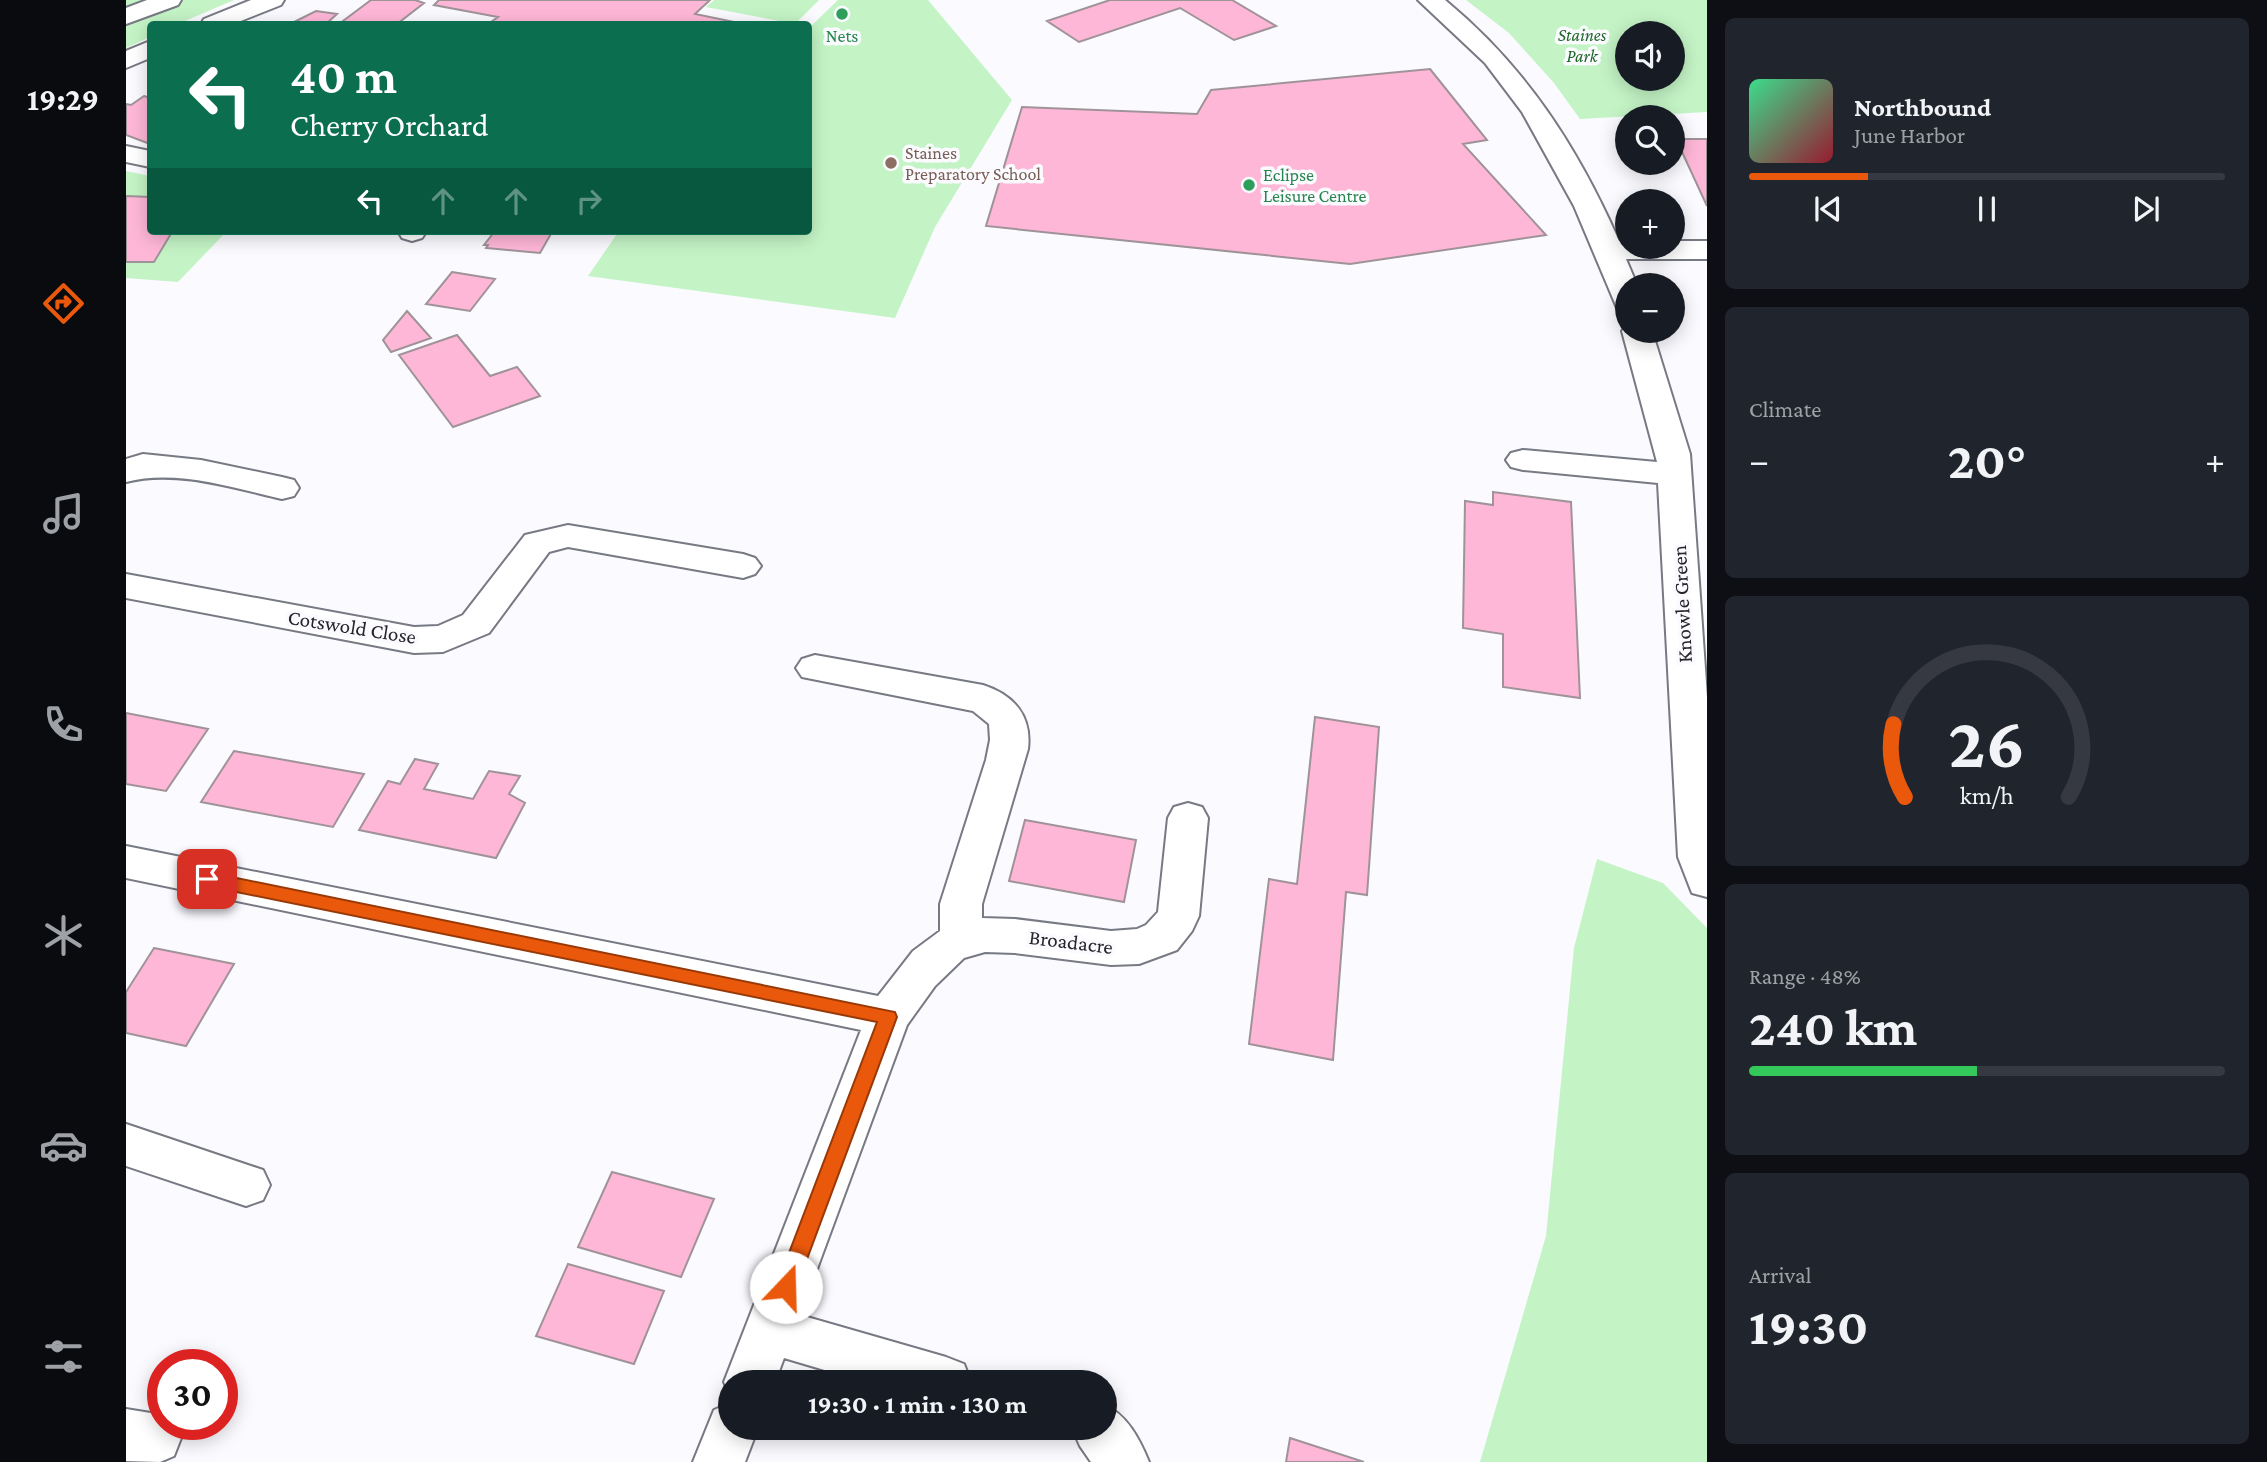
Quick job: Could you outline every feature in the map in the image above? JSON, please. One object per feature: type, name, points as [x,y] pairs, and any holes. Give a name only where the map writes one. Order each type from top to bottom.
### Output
[{"type":"street","points":[[126,17],[169,0]]},
{"type":"street","points":[[220,21],[272,0]]},
{"type":"street","points":[[1430,0],[1495,59],[1536,114],[1581,190],[1616,273]]},
{"type":"street","points":[[126,60],[147,50]]},
{"type":"street","points":[[126,154],[147,158]]},
{"type":"street","points":[[1607,250],[1707,250]]},
{"type":"street","name":"Knowle Green","points":[[1641,343],[1673,454],[1674,474],[1693,533],[1698,857],[1707,881]]},
{"type":"street","points":[[1523,460],[1674,474]]},
{"type":"street","points":[[126,471],[143,465],[166,467],[201,471],[282,488]]},
{"type":"street","name":"Cotswold Close","points":[[126,586],[414,640],[443,639],[476,624],[537,543],[568,536],[743,566]]},
{"type":"street","points":[[815,668],[983,699],[1007,718],[1011,738],[961,904],[961,940]]},
{"type":"street","name":"Broadacre","points":[[755,1370],[888,1017],[939,952],[961,940],[993,933],[1112,949],[1141,948],[1160,938],[1177,918],[1188,818]]},
{"type":"street","points":[[126,862],[888,1017]]},
{"type":"street","points":[[126,1146],[246,1185]]},
{"type":"street","points":[[770,1330],[905,1370]]},
{"type":"street","points":[[719,1462],[727,1440]]},
{"type":"street","points":[[1107,1440],[1123,1462]]},
{"type":"green space","points":[[126,0],[234,0],[185,21],[147,21],[147,38],[126,48]]},
{"type":"green space","points":[[714,0],[819,0],[798,21],[779,21],[706,7]]},
{"type":"green space","name":"Staines Preparatory School","points":[[838,0],[928,0],[1012,100],[935,227],[895,318],[588,276],[616,235],[812,235],[812,25]]},
{"type":"green space","name":"Staines Park","points":[[1466,0],[1707,0],[1707,112],[1685,113],[1685,105],[1615,105],[1615,117],[1580,119],[1554,83],[1509,33]]},
{"type":"green space","points":[[126,171],[147,175],[147,197],[126,196]]},
{"type":"green space","points":[[171,235],[223,235],[178,282],[126,278],[126,262],[154,262]]},
{"type":"green space","points":[[1597,859],[1663,883],[1707,928],[1707,1462],[1480,1462],[1546,1236],[1574,948]]},
{"type":"building","points":[[371,0],[415,0],[424,3],[401,21],[343,21]]},
{"type":"building","points":[[439,0],[710,0],[695,14],[729,21],[492,21],[498,17],[434,5]]},
{"type":"building","points":[[1110,0],[1232,0],[1276,26],[1234,40],[1180,8],[1079,42],[1047,21]]},
{"type":"building","points":[[316,11],[337,14],[329,21],[296,21]]},
{"type":"building","name":"Eclipse Leisure Centre","points":[[1430,69],[1487,140],[1463,144],[1546,235],[1350,264],[986,226],[1022,107],[1197,114],[1211,90]]},
{"type":"building","points":[[144,96],[147,97],[147,143],[126,135],[126,104],[131,105]]},
{"type":"building","points":[[1685,139],[1707,139],[1707,206],[1685,158]]},
{"type":"building","points":[[126,196],[147,197],[147,235],[170,235],[154,262],[126,262]]},
{"type":"building","points":[[492,235],[550,235],[540,253],[486,248],[488,245],[484,245]]},
{"type":"building","points":[[452,272],[495,279],[470,311],[426,304]]},
{"type":"building","points":[[407,311],[431,338],[391,352],[383,340]]},
{"type":"building","points":[[457,335],[490,376],[517,367],[540,396],[453,427],[399,355]]},
{"type":"building","points":[[1493,492],[1571,502],[1580,698],[1503,687],[1503,634],[1463,628],[1465,501],[1493,505]]},
{"type":"building","points":[[126,713],[208,729],[166,791],[126,784]]},
{"type":"building","points":[[1315,717],[1379,727],[1367,895],[1346,892],[1333,1060],[1249,1044],[1269,879],[1297,884]]},
{"type":"building","points":[[234,751],[364,774],[333,827],[201,802]]},
{"type":"building","points":[[415,759],[438,764],[424,789],[473,799],[489,771],[520,776],[509,794],[525,803],[496,858],[359,830],[388,781],[400,784]]},
{"type":"building","points":[[1025,820],[1136,840],[1124,902],[1009,881]]},
{"type":"building","points":[[154,948],[234,964],[186,1046],[126,1033],[126,992]]},
{"type":"building","points":[[612,1172],[714,1199],[681,1277],[578,1247]]},
{"type":"building","points":[[568,1264],[664,1291],[634,1364],[536,1336]]},
{"type":"building","points":[[1290,1438],[1364,1462],[1286,1462]]},
{"type":"place","name":"Nets","points":[[842,14]]},
{"type":"place","name":"Staines Preparatory School","points":[[891,163]]},
{"type":"place","name":"Eclipse Leisure Centre","points":[[1249,185]]},
{"type":"route","points":[[207,879],[888,1017],[786,1287]]}]
